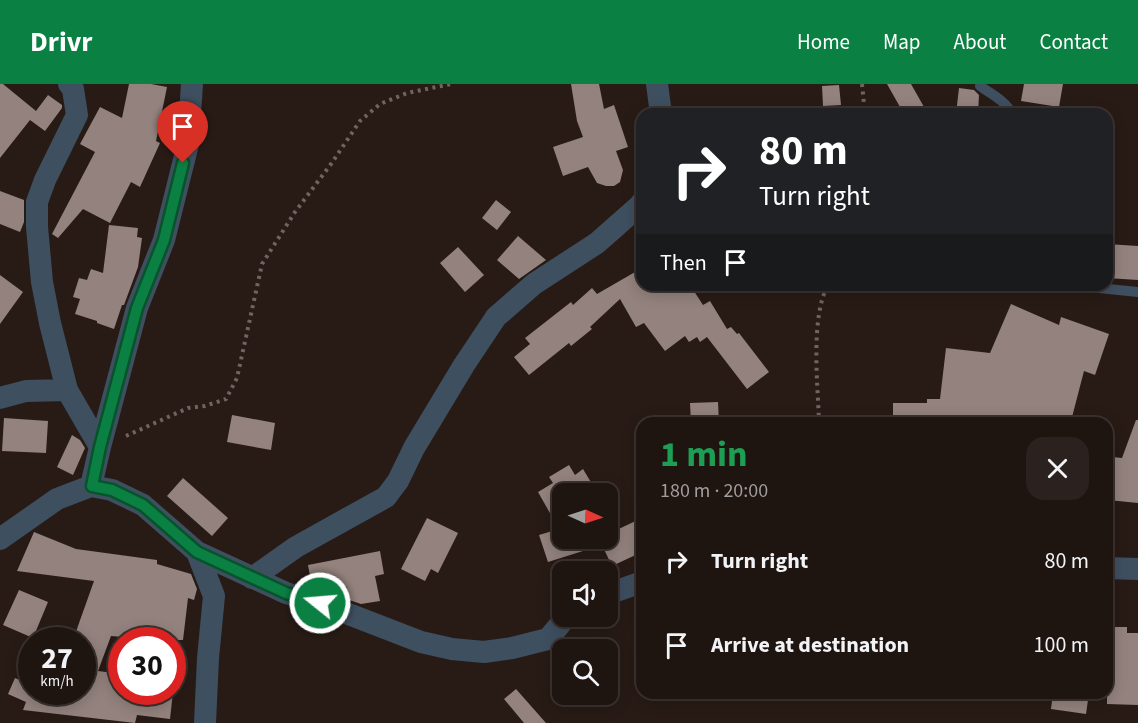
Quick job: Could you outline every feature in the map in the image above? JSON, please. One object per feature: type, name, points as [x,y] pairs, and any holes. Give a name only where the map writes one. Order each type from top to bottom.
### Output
[{"type":"street","points":[[69,84],[73,89],[77,115],[45,180],[37,202],[37,227],[42,282],[67,390],[100,447]]},
{"type":"street","points":[[92,486],[100,447],[137,308],[164,240],[188,144],[192,84]]},
{"type":"street","points":[[657,84],[660,108]]},
{"type":"street","points":[[252,578],[296,547],[386,497],[398,481],[414,448],[464,365],[496,317],[534,284],[597,243],[636,209]]},
{"type":"street","points":[[0,398],[26,391],[67,390]]},
{"type":"street","points":[[0,539],[57,499],[92,486],[112,490],[143,505],[197,552],[286,593],[320,603],[421,642],[452,649],[484,652],[548,639],[558,627]]},
{"type":"street","points":[[197,552],[214,596],[205,723]]},
{"type":"street","points":[[1113,567],[1138,569]]},
{"type":"street","points":[[618,590],[636,584]]},
{"type":"lane","points":[[980,86],[1009,108]]},
{"type":"lane","points":[[1113,289],[1138,292]]},
{"type":"path","points":[[100,447],[188,408],[206,406],[226,399],[237,378],[262,264],[295,212],[360,121],[380,104],[407,93],[451,84]]},
{"type":"path","points":[[862,84],[864,108]]},
{"type":"path","points":[[819,417],[817,342],[819,317],[825,291]]},
{"type":"building","points":[[0,84],[3,84],[36,111],[48,95],[62,105],[62,108],[45,131],[30,120],[0,158]]},
{"type":"building","points":[[129,84],[167,87],[156,141],[160,143],[140,187],[131,182],[110,223],[83,209],[58,238],[52,234],[95,152],[80,144],[100,107],[122,118]]},
{"type":"building","points":[[571,84],[599,84],[604,109],[614,105],[628,147],[616,151],[623,170],[620,182],[614,186],[597,183],[588,167],[563,176],[553,147],[583,137],[577,121]]},
{"type":"building","points":[[887,84],[911,84],[925,108],[901,108]]},
{"type":"building","points":[[1024,84],[1063,84],[1059,107],[1021,101]]},
{"type":"building","points":[[839,85],[841,105],[823,106],[822,86]]},
{"type":"building","points":[[959,88],[974,90],[979,95],[978,108],[957,108]]},
{"type":"building","points":[[0,191],[24,200],[24,222],[20,232],[0,224]]},
{"type":"building","points":[[496,200],[511,212],[497,230],[482,218]]},
{"type":"building","points":[[109,225],[138,228],[137,237],[142,238],[138,267],[114,329],[75,314],[80,299],[73,297],[79,278],[87,280],[91,269],[103,273]]},
{"type":"building","points":[[518,236],[546,260],[519,279],[497,260]]},
{"type":"building","points":[[1113,244],[1138,246],[1138,280],[1113,278]]},
{"type":"building","points":[[458,247],[484,275],[465,292],[440,263]]},
{"type":"building","points":[[636,271],[636,291],[694,291],[703,305],[710,301],[727,329],[731,327],[737,334],[739,333],[769,372],[747,389],[707,337],[700,342],[697,337],[689,342],[685,336],[665,351],[644,323],[636,327],[620,299],[590,327],[592,329],[571,346],[569,343],[529,375],[514,357],[530,344],[525,338],[571,302],[573,305],[592,288],[597,294]]},
{"type":"building","points":[[0,275],[23,292],[0,324]]},
{"type":"building","points":[[1011,304],[1059,325],[1061,317],[1109,334],[1095,375],[1084,371],[1072,417],[1048,415],[1048,417],[893,417],[893,403],[927,403],[927,399],[940,399],[946,348],[990,353]]},
{"type":"building","points":[[718,402],[719,417],[691,417],[690,403]]},
{"type":"building","points":[[232,415],[275,423],[271,450],[227,442]]},
{"type":"building","points":[[4,418],[48,421],[46,453],[2,451]]},
{"type":"building","points":[[1136,420],[1138,420],[1138,503],[1113,500],[1113,457],[1122,458]]},
{"type":"building","points":[[72,435],[80,440],[85,448],[73,475],[57,467]]},
{"type":"building","points":[[569,465],[575,475],[583,469],[591,483],[553,483],[549,477]]},
{"type":"building","points":[[183,478],[228,518],[212,536],[167,496]]},
{"type":"building","points":[[552,484],[552,517],[538,492]]},
{"type":"building","points":[[427,518],[458,533],[438,573],[431,569],[425,581],[401,569]]},
{"type":"building","points":[[636,521],[636,555],[618,563],[618,561],[610,561],[604,549],[618,549],[618,529]]},
{"type":"building","points":[[552,531],[552,549],[589,549],[548,562],[539,535]]},
{"type":"building","points":[[34,532],[76,549],[157,560],[157,564],[191,574],[197,589],[194,600],[188,598],[185,627],[108,627],[108,644],[98,671],[108,672],[108,705],[172,705],[170,719],[137,715],[135,723],[23,710],[25,705],[96,705],[96,627],[78,627],[94,581],[17,571]]},
{"type":"building","points":[[380,551],[384,574],[375,576],[380,601],[361,604],[349,600],[347,587],[325,591],[312,587],[308,565]]},
{"type":"building","points":[[19,590],[48,602],[38,627],[18,627],[18,632],[3,625]]},
{"type":"building","points":[[1113,627],[1127,627],[1127,633],[1138,633],[1138,705],[1107,704],[1107,699],[1113,699]]},
{"type":"building","points":[[15,678],[18,679],[18,698],[8,694]]},
{"type":"building","points":[[516,689],[546,723],[524,723],[504,699]]},
{"type":"building","points":[[1052,699],[1088,699],[1086,714],[1051,709]]},
{"type":"route","points":[[183,163],[164,240],[137,308],[100,447],[92,486],[112,490],[143,505],[197,552],[286,593],[320,603]]}]
